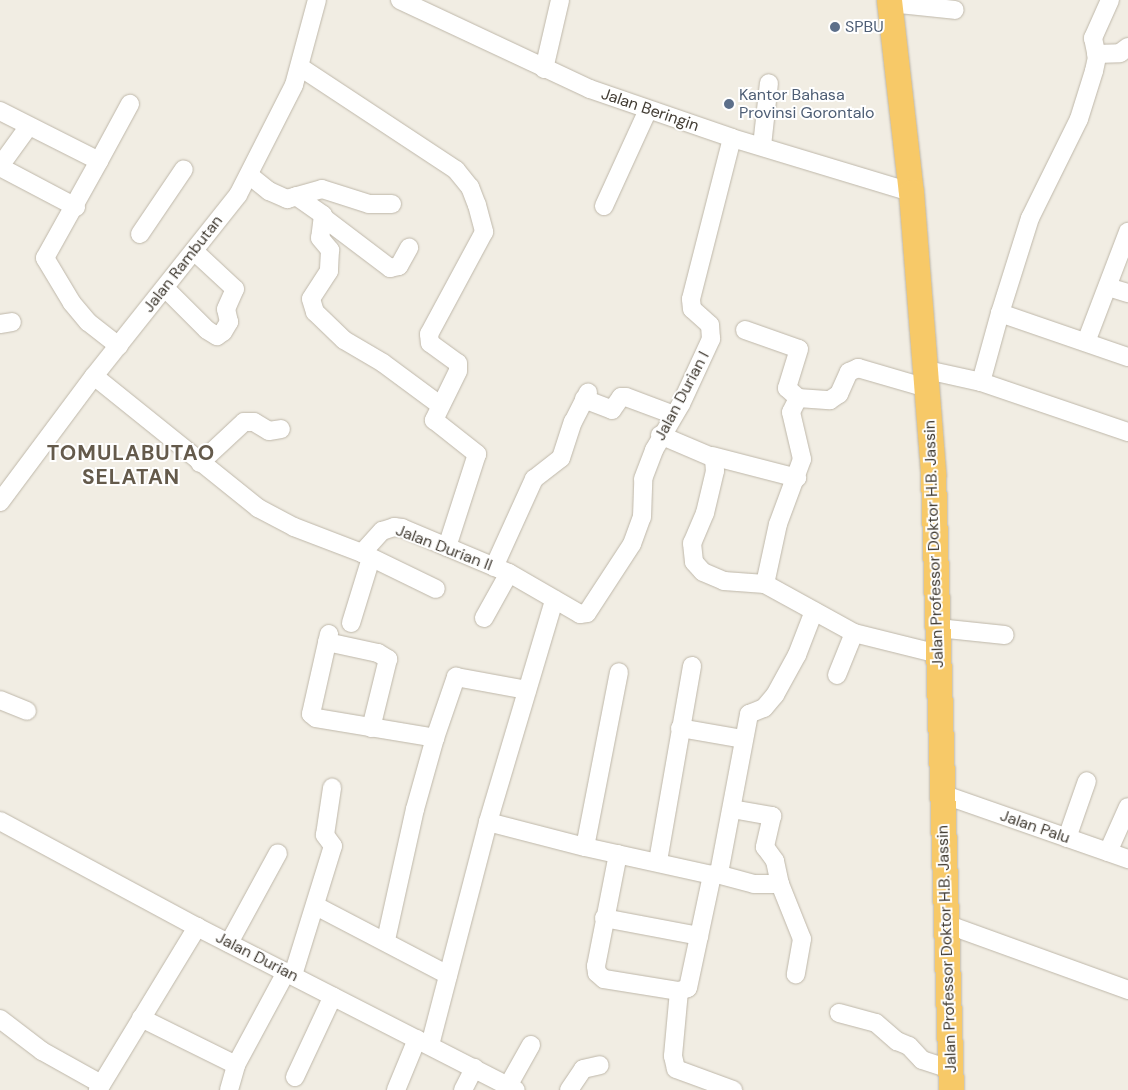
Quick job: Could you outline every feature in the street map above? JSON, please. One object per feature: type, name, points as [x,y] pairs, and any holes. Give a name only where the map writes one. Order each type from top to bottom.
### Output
[{"type":"highway","name":"Jalan Professor Doktor H.B. Jassin","points":[[889,2],[911,192],[927,379],[939,654],[951,1079]]},
{"type":"street","name":"Jalan Rambutan","points":[[0,502],[94,376],[194,251],[249,175],[272,132],[300,67],[317,0]]},
{"type":"street","name":"Jalan Beringin","points":[[400,0],[544,69],[648,110],[732,138],[911,192]]},
{"type":"street","points":[[544,69],[560,0]]},
{"type":"street","points":[[981,382],[1000,313],[1032,213],[1079,119],[1094,71],[1096,54],[1093,38],[1110,0]]},
{"type":"street","points":[[889,2],[954,10]]},
{"type":"street","points":[[1096,54],[1120,53],[1128,47]]},
{"type":"street","points":[[300,67],[456,170],[470,187],[484,232],[429,334],[430,343],[458,363],[458,370],[434,416],[436,423],[477,454],[447,547]]},
{"type":"street","points":[[762,146],[769,83]]},
{"type":"street","points":[[119,346],[88,322],[72,303],[46,262],[46,255],[76,207],[130,104]]},
{"type":"street","points":[[604,206],[648,110]]},
{"type":"street","points":[[0,111],[99,161]]},
{"type":"street","points":[[29,126],[0,167],[76,207]]},
{"type":"street","name":"Jalan Durian I","points":[[554,600],[580,614],[587,613],[623,560],[642,516],[643,479],[660,435],[674,415],[711,339],[710,325],[692,309],[690,299],[732,138]]},
{"type":"street","points":[[140,234],[184,169]]},
{"type":"street","points":[[249,175],[286,199],[322,189],[369,204],[392,204]]},
{"type":"street","points":[[296,196],[390,268],[399,266],[409,248]]},
{"type":"street","points":[[324,218],[320,238],[331,256],[326,280],[311,299],[314,312],[344,340],[383,363],[440,405]]},
{"type":"street","points":[[1086,342],[1128,232]]},
{"type":"street","points":[[165,288],[208,330],[217,336],[223,332],[229,322],[226,309],[235,289],[194,251]]},
{"type":"street","points":[[1108,287],[1128,293]]},
{"type":"street","points":[[1000,313],[1128,357]]},
{"type":"street","points":[[745,330],[798,349],[787,388],[798,398],[830,400],[840,394],[849,372],[858,368],[927,379],[981,382],[1128,432]]},
{"type":"street","points":[[94,376],[258,508],[294,527],[367,556],[436,589]]},
{"type":"street","points":[[484,618],[534,479],[561,458],[586,396],[612,410],[621,397],[626,397],[674,415]]},
{"type":"street","points":[[765,584],[778,524],[797,478],[802,459],[791,412],[798,398]]},
{"type":"street","points":[[200,462],[244,422],[254,422],[269,431],[281,429]]},
{"type":"street","points":[[660,435],[712,456],[797,478]]},
{"type":"street","points":[[712,456],[715,471],[705,513],[692,543],[694,562],[703,572],[718,579],[765,584],[854,633],[939,654]]},
{"type":"street","name":"Jalan Durian II","points":[[367,556],[382,531],[394,527],[502,570],[554,600]]},
{"type":"street","points":[[351,623],[367,556]]},
{"type":"street","points":[[396,1090],[423,1042],[448,975],[488,822],[554,600]]},
{"type":"street","points":[[618,854],[596,966],[600,976],[679,991],[692,984],[699,936],[714,874],[722,868],[743,739],[750,712],[764,708],[775,695],[797,655],[814,611]]},
{"type":"street","points":[[938,628],[1005,635]]},
{"type":"street","points":[[837,675],[854,633]]},
{"type":"street","points":[[372,728],[388,659],[378,653],[328,638],[311,714],[316,718],[372,728],[436,738]]},
{"type":"street","points":[[658,861],[692,666]]},
{"type":"street","points":[[585,847],[619,672]]},
{"type":"street","points":[[386,940],[414,809],[456,677],[527,690]]},
{"type":"street","points":[[0,700],[27,711]]},
{"type":"street","points":[[680,728],[743,739]]},
{"type":"street","points":[[1068,838],[1087,781]]},
{"type":"street","points":[[229,1090],[236,1065],[289,974],[316,906],[324,868],[333,846],[325,835],[332,788]]},
{"type":"street","name":"Jalan Palu","points":[[942,794],[1128,859]]},
{"type":"street","points":[[1108,852],[1128,807]]},
{"type":"street","points":[[732,809],[772,816],[766,847],[775,861],[780,884],[802,939],[796,974]]},
{"type":"street","name":"Jalan Durian","points":[[0,821],[197,927],[512,1088]]},
{"type":"street","points":[[488,822],[585,847],[658,861],[754,884],[780,884]]},
{"type":"street","points":[[229,943],[278,853]]},
{"type":"street","points":[[316,906],[386,940],[448,975]]},
{"type":"street","points":[[604,918],[699,936]]},
{"type":"street","points":[[946,924],[1128,990]]},
{"type":"street","points":[[0,1019],[42,1051],[99,1087],[197,927]]},
{"type":"street","points":[[679,991],[673,1056],[676,1069],[733,1090]]},
{"type":"street","points":[[295,1077],[333,996]]},
{"type":"street","points":[[840,1013],[876,1023],[897,1041],[909,1046],[922,1060],[951,1079]]},
{"type":"street","points":[[140,1018],[236,1065]]},
{"type":"street","points":[[512,1088],[531,1045]]},
{"type":"street","points":[[570,1090],[583,1068],[600,1065]]},
{"type":"street","points":[[463,1090],[474,1068]]},
{"type":"place","name":"SPBU","points":[[835,27]]},
{"type":"place","name":"Kantor Bahasa Provinsi Gorontalo","points":[[729,104]]},
{"type":"district","name":"TOMULABUTAO SELATAN","points":[[131,465]]}]
